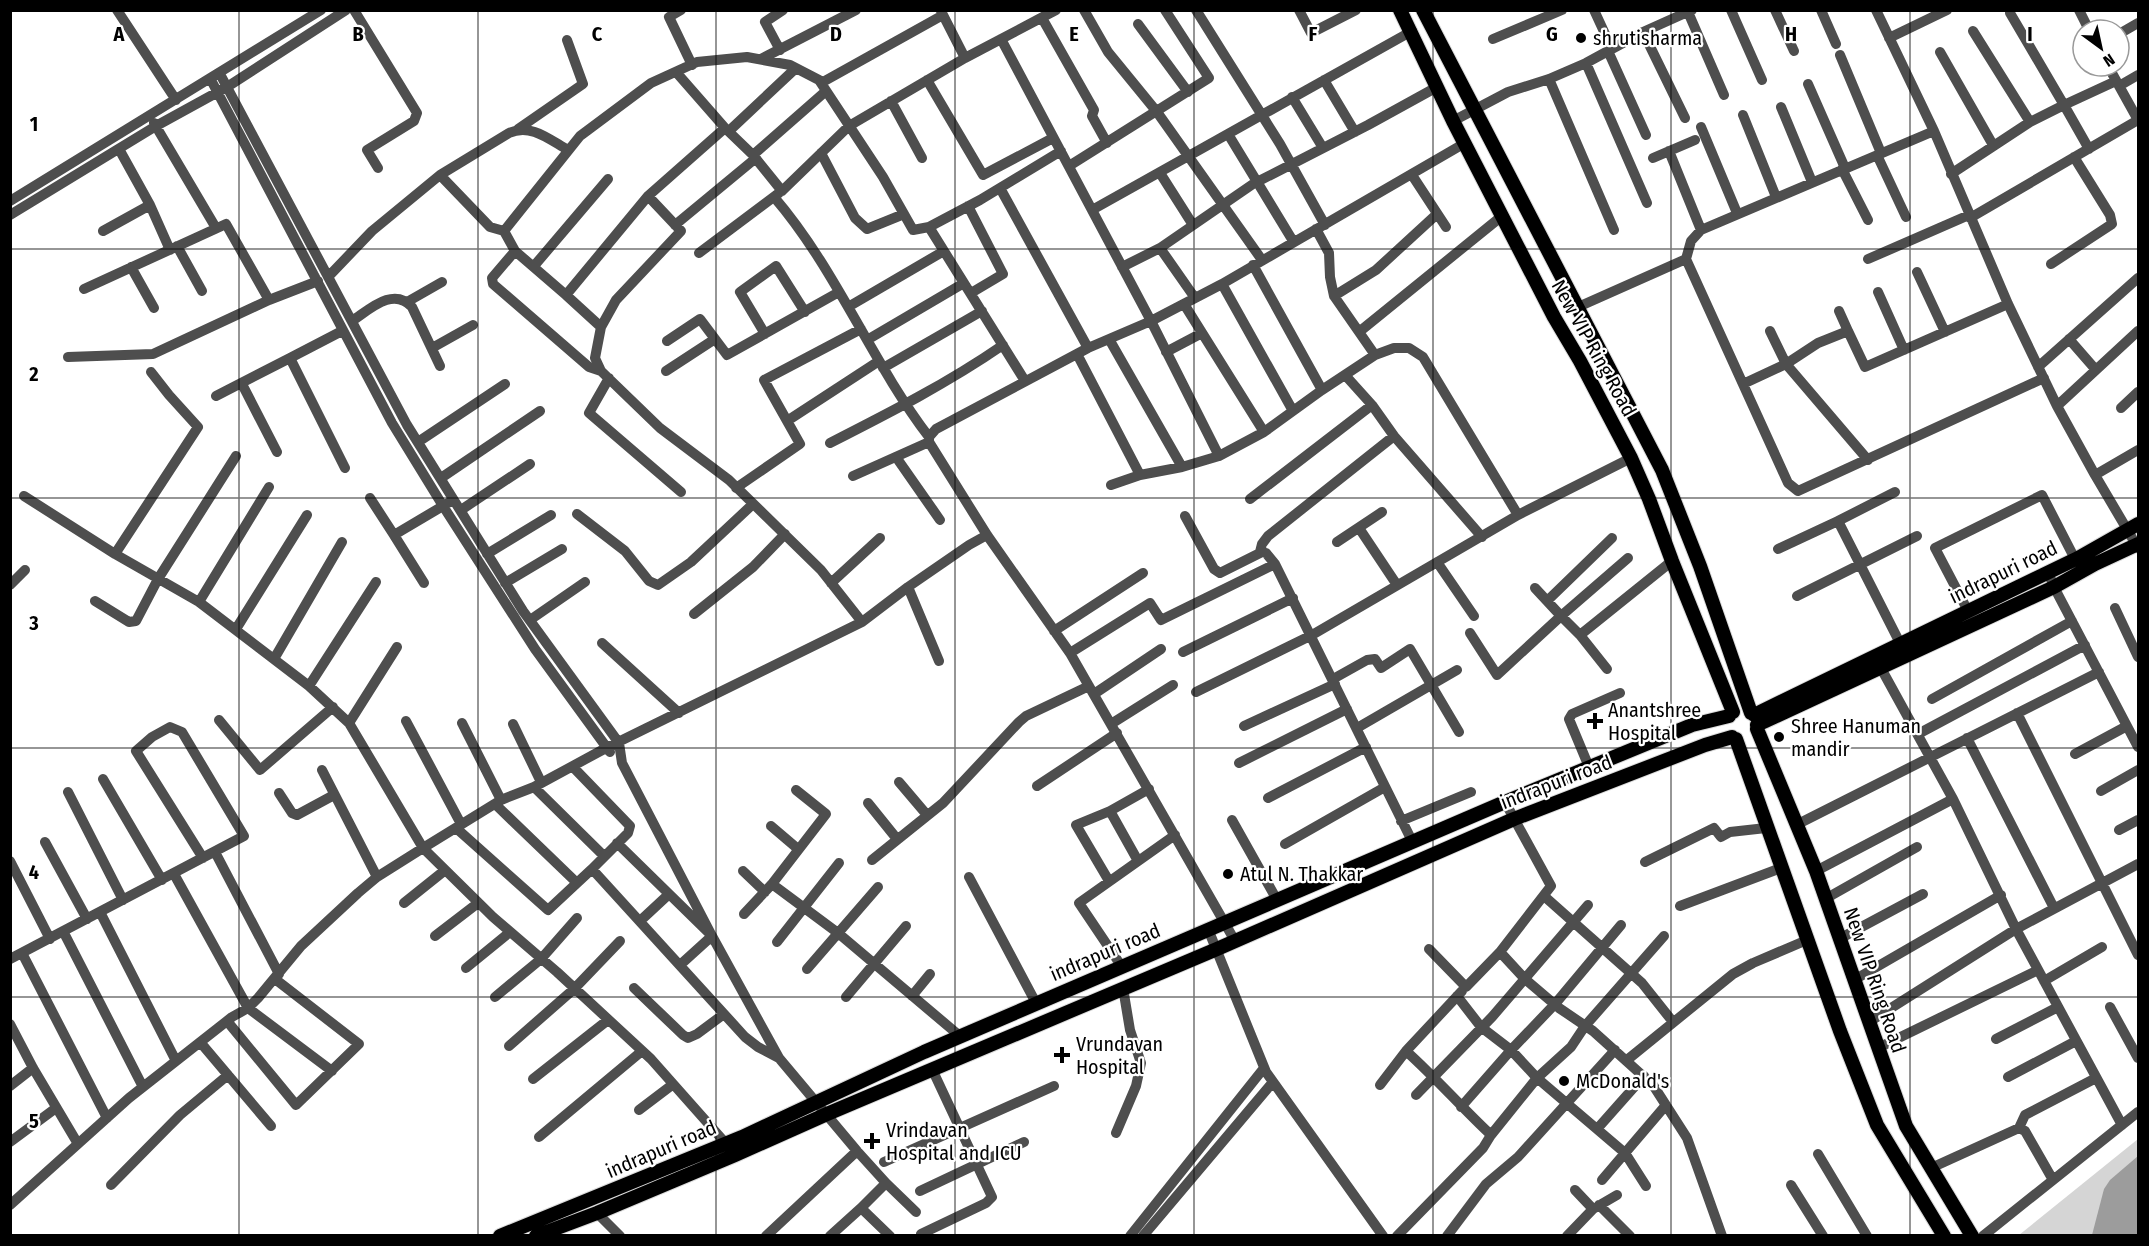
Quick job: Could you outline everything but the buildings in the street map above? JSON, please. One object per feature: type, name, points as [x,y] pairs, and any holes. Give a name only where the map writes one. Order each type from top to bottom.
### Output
[{"type":"main road","name":"New VIP Ring Road","points":[[1401,10],[1453,121],[1554,317],[1631,458],[1649,499],[1731,714]]},
{"type":"main road","name":"New VIP Ring Road","points":[[1423,10],[1662,470],[1700,566],[1755,720],[1816,871],[1906,1126],[1972,1236]]},
{"type":"main road","name":"indrapuri road","points":[[1903,650],[1968,611],[2075,559],[2133,527]]},
{"type":"main road","name":"indrapuri road","points":[[1755,720],[1903,650],[2054,587],[2095,564],[2138,546]]},
{"type":"main road","points":[[1734,738],[1741,741],[1751,738],[1755,720],[1745,710],[1731,714],[1727,729],[1734,738],[1877,1125],[1944,1236]]},
{"type":"main road","name":"indrapuri road","points":[[500,1236],[726,1143],[1036,1003],[1505,802],[1692,725],[1731,714]]},
{"type":"main road","name":"indrapuri road","points":[[536,1236],[564,1231],[597,1213],[1235,941],[1514,819],[1705,745],[1734,738]]},
{"type":"street","points":[[117,10],[176,100]]},
{"type":"street","points":[[10,201],[321,10]]},
{"type":"street","points":[[10,215],[156,126],[222,89],[346,10]]},
{"type":"street","points":[[354,10],[417,113],[414,121],[367,150],[378,168]]},
{"type":"street","points":[[681,10],[669,17],[692,65]]},
{"type":"street","points":[[780,50],[765,22],[783,10]]},
{"type":"street","points":[[761,59],[856,10]]},
{"type":"street","points":[[699,253],[778,194],[849,126],[965,58],[1056,10]]},
{"type":"street","points":[[1084,10],[1108,51],[1157,112],[1223,203],[1257,262],[1322,390]]},
{"type":"street","points":[[1069,166],[1209,78],[1165,10]]},
{"type":"street","points":[[1196,10],[1292,163],[1329,253],[1330,277],[1335,296],[1375,355]]},
{"type":"street","points":[[1299,10],[1311,33],[1356,10]]},
{"type":"street","points":[[1493,39],[1562,10]]},
{"type":"street","points":[[1594,10],[1646,135]]},
{"type":"street","points":[[1731,10],[1762,80]]},
{"type":"street","points":[[1775,10],[1794,51]]},
{"type":"street","points":[[1821,10],[1906,217]]},
{"type":"street","points":[[1875,10],[1934,131],[2008,304],[2038,367],[2095,475],[2133,527],[2138,546]]},
{"type":"street","points":[[1888,38],[1924,16],[1947,10]]},
{"type":"street","points":[[1453,121],[1508,92],[1549,79],[1586,63],[1643,32],[1690,11],[1724,95]]},
{"type":"street","points":[[675,225],[755,156],[824,87],[942,13],[965,58]]},
{"type":"street","points":[[2010,13],[2089,149]]},
{"type":"street","points":[[1042,18],[1076,75],[1094,110],[1092,116],[1107,143]]},
{"type":"street","points":[[1138,24],[1188,92]]},
{"type":"street","points":[[1973,31],[2030,122]]},
{"type":"street","points":[[1092,210],[1412,32]]},
{"type":"street","points":[[1643,32],[1685,118]]},
{"type":"street","points":[[1001,39],[1151,321],[1219,456]]},
{"type":"street","points":[[328,277],[372,231],[440,175],[517,129],[583,84],[567,40]]},
{"type":"street","points":[[1940,52],[1993,145]]},
{"type":"street","points":[[504,231],[580,136],[651,82],[698,62],[747,57],[761,59],[790,65],[824,87],[883,177],[913,230],[929,226],[968,206],[1061,151]]},
{"type":"street","points":[[1586,63],[1647,203]]},
{"type":"street","points":[[566,295],[648,195],[796,68]]},
{"type":"street","points":[[676,72],[727,129],[755,156],[905,405],[987,535],[1070,653],[1235,941]]},
{"type":"street","points":[[1951,174],[2030,122],[2064,105],[2139,75]]},
{"type":"street","points":[[215,77],[418,442],[505,584],[618,743],[622,762],[712,936],[779,1058],[857,1151],[916,1212]]},
{"type":"street","points":[[1868,259],[1970,217],[2139,120],[2115,78]]},
{"type":"street","points":[[1549,79],[1614,230]]},
{"type":"street","points":[[927,80],[983,175],[1053,138]]},
{"type":"street","points":[[1324,80],[1355,132]]},
{"type":"street","points":[[1808,84],[1868,220]]},
{"type":"street","points":[[1122,267],[1160,248],[1257,182],[1437,87]]},
{"type":"street","points":[[222,89],[342,331],[387,414],[535,649],[606,748],[622,762]]},
{"type":"street","points":[[1292,98],[1323,148]]},
{"type":"street","points":[[891,101],[922,158]]},
{"type":"street","points":[[1781,107],[1812,182]]},
{"type":"street","points":[[150,115],[216,228]]},
{"type":"street","points":[[1743,115],[1776,197]]},
{"type":"street","points":[[1701,127],[1737,213]]},
{"type":"street","points":[[517,129],[535,131],[568,150]]},
{"type":"street","points":[[1934,131],[1701,230],[1691,240],[1686,259],[1788,483],[1798,491],[2044,378]]},
{"type":"street","points":[[1228,134],[1293,241]]},
{"type":"street","points":[[1653,158],[1695,140]]},
{"type":"street","points":[[853,476],[929,440],[936,429],[1088,348],[1151,321],[1222,284],[1293,241],[1465,144]]},
{"type":"street","points":[[120,149],[174,248],[202,291]]},
{"type":"street","points":[[1669,151],[1701,230]]},
{"type":"street","points":[[821,153],[855,218],[867,229],[904,214]]},
{"type":"street","points":[[2051,264],[2112,224],[2110,215],[2074,157]]},
{"type":"street","points":[[1160,173],[1193,225]]},
{"type":"street","points":[[440,175],[490,227],[504,231],[515,251],[601,327]]},
{"type":"street","points":[[1412,175],[1446,227]]},
{"type":"street","points":[[534,267],[608,179]]},
{"type":"street","points":[[1000,188],[1088,348]]},
{"type":"street","points":[[648,195],[681,231],[616,300],[601,327],[596,358],[605,374],[660,428],[736,488],[785,534],[821,570],[862,622]]},
{"type":"street","points":[[103,231],[150,205]]},
{"type":"street","points":[[968,206],[1003,274],[971,293]]},
{"type":"street","points":[[1335,296],[1376,270],[1437,213]]},
{"type":"street","points":[[1359,332],[1502,216]]},
{"type":"street","points":[[84,289],[226,224],[269,300]]},
{"type":"street","points":[[929,226],[1025,381]]},
{"type":"street","points":[[1160,248],[1195,298]]},
{"type":"street","points":[[848,307],[944,250]]},
{"type":"street","points":[[515,251],[492,278],[493,284],[589,367],[605,374]]},
{"type":"street","points":[[1578,307],[1686,259]]},
{"type":"street","points":[[765,334],[740,292],[776,266],[805,312]]},
{"type":"street","points":[[131,267],[154,308]]},
{"type":"street","points":[[1917,272],[1945,332]]},
{"type":"street","points":[[2038,367],[2139,278]]},
{"type":"street","points":[[68,357],[153,354],[269,300],[318,281]]},
{"type":"street","points":[[352,321],[378,303],[391,298],[407,302],[442,282]]},
{"type":"street","points":[[867,340],[964,283]]},
{"type":"street","points":[[1222,284],[1293,411]]},
{"type":"street","points":[[667,341],[700,319],[728,355],[839,292]]},
{"type":"street","points":[[1878,292],[1904,350]]},
{"type":"street","points":[[407,302],[440,366]]},
{"type":"street","points":[[1184,303],[1264,432]]},
{"type":"street","points":[[1839,311],[1865,367],[2008,304]]},
{"type":"street","points":[[787,421],[881,365],[982,311]]},
{"type":"street","points":[[432,348],[472,325]]},
{"type":"street","points":[[736,488],[800,444],[764,380],[861,329]]},
{"type":"street","points":[[216,396],[342,331]]},
{"type":"street","points":[[1770,331],[1786,364],[1868,460]]},
{"type":"street","points":[[1743,384],[1786,364],[1812,346],[1848,331]]},
{"type":"street","points":[[2058,406],[2139,331]]},
{"type":"street","points":[[1166,352],[1202,333]]},
{"type":"street","points":[[666,371],[715,339]]},
{"type":"street","points":[[1109,339],[1182,467]]},
{"type":"street","points":[[2069,339],[2096,370]]},
{"type":"street","points":[[830,443],[905,405],[1003,345]]},
{"type":"street","points":[[1112,485],[1140,475],[1182,467],[1219,456],[1264,432],[1375,355],[1394,348],[1409,348],[1424,357],[1518,516]]},
{"type":"street","points":[[1077,354],[1140,475]]},
{"type":"street","points":[[290,358],[345,468]]},
{"type":"street","points":[[115,554],[198,427],[175,403],[151,372]]},
{"type":"street","points":[[605,374],[589,413],[681,492]]},
{"type":"street","points":[[1345,375],[1482,537]]},
{"type":"street","points":[[242,384],[277,452]]},
{"type":"street","points":[[418,442],[505,384]]},
{"type":"street","points":[[2121,408],[2139,392]]},
{"type":"street","points":[[1250,499],[1372,405]]},
{"type":"street","points":[[441,478],[540,411]]},
{"type":"street","points":[[1260,552],[1268,536],[1395,436]]},
{"type":"street","points":[[2095,475],[2139,450]]},
{"type":"street","points":[[95,602],[133,622],[138,618],[158,579],[236,456]]},
{"type":"street","points":[[896,457],[940,520]]},
{"type":"street","points":[[1196,692],[1312,635],[1518,516],[1631,458]]},
{"type":"street","points":[[461,510],[530,464]]},
{"type":"street","points":[[199,602],[269,488]]},
{"type":"street","points":[[1778,549],[1895,492]]},
{"type":"street","points":[[24,495],[115,554],[199,602],[333,707],[349,723],[423,848],[478,903],[642,1051],[735,1155]]},
{"type":"street","points":[[1968,611],[1935,548],[2042,495],[2075,559]]},
{"type":"street","points":[[370,498],[424,583]]},
{"type":"street","points":[[394,535],[454,499]]},
{"type":"street","points":[[577,514],[625,551],[649,581],[658,585],[691,562],[753,504]]},
{"type":"street","points":[[1336,542],[1382,512]]},
{"type":"street","points":[[236,629],[307,515]]},
{"type":"street","points":[[487,554],[551,515]]},
{"type":"street","points":[[1185,516],[1214,569],[1220,573],[1260,552],[1266,553],[1275,564],[1413,843]]},
{"type":"street","points":[[1838,521],[1903,650]]},
{"type":"street","points":[[1359,528],[1397,585]]},
{"type":"street","points":[[694,614],[753,567],[785,534]]},
{"type":"street","points":[[10,1205],[143,1087],[227,1021],[248,1008],[277,977],[301,946],[377,877],[498,802],[573,767],[606,748],[862,622],[908,587],[987,535]]},
{"type":"street","points":[[1797,596],[1917,536]]},
{"type":"street","points":[[831,583],[880,538]]},
{"type":"street","points":[[1547,601],[1612,538]]},
{"type":"street","points":[[274,659],[342,542]]},
{"type":"street","points":[[505,584],[562,549]]},
{"type":"street","points":[[1470,633],[1497,675],[1628,558]]},
{"type":"street","points":[[1580,635],[1672,561]]},
{"type":"street","points":[[1437,562],[1474,616]]},
{"type":"street","points":[[1070,653],[1150,603],[1161,620],[1275,564]]},
{"type":"street","points":[[10,585],[24,570]]},
{"type":"street","points":[[2048,572],[2139,747]]},
{"type":"street","points":[[1054,630],[1143,573]]},
{"type":"street","points":[[309,686],[376,582]]},
{"type":"street","points":[[530,620],[585,582]]},
{"type":"street","points":[[908,587],[939,661]]},
{"type":"street","points":[[1535,588],[1580,635],[1607,669]]},
{"type":"street","points":[[1183,652],[1293,598]]},
{"type":"street","points":[[2115,608],[2139,657]]},
{"type":"street","points":[[1932,699],[2072,621]]},
{"type":"street","points":[[602,643],[679,713]]},
{"type":"street","points":[[1918,734],[2085,645]]},
{"type":"street","points":[[349,723],[397,647]]},
{"type":"street","points":[[872,860],[957,789],[1026,716],[1091,690],[1161,649]]},
{"type":"street","points":[[1244,726],[1334,682],[1367,660],[1375,659],[1381,668],[1410,649],[1459,732]]},
{"type":"street","points":[[1878,662],[1953,799],[2016,929],[2122,1125]]},
{"type":"street","points":[[1357,728],[1457,670]]},
{"type":"street","points":[[1796,825],[2099,672]]},
{"type":"street","points":[[1037,786],[1173,685]]},
{"type":"street","points":[[1589,767],[1570,722],[1570,716],[1620,693]]},
{"type":"street","points":[[219,720],[260,770],[333,707]]},
{"type":"street","points":[[1239,763],[1347,709]]},
{"type":"street","points":[[2017,713],[2101,884],[2139,955]]},
{"type":"street","points":[[406,721],[458,826],[548,910],[628,833],[630,826],[573,767]]},
{"type":"street","points":[[462,723],[498,802],[576,882]]},
{"type":"street","points":[[513,724],[538,784],[604,856]]},
{"type":"street","points":[[2075,754],[2127,726]]},
{"type":"street","points":[[107,1118],[15,953],[50,939],[63,931],[174,874],[244,836],[182,732],[170,727],[162,730],[136,751],[203,858]]},
{"type":"street","points":[[1967,738],[2054,908]]},
{"type":"street","points":[[1268,798],[1366,747]]},
{"type":"street","points":[[322,770],[377,877]]},
{"type":"street","points":[[2100,791],[2139,770]]},
{"type":"street","points":[[103,779],[162,880]]},
{"type":"street","points":[[899,782],[927,815]]},
{"type":"street","points":[[1285,844],[1385,787]]},
{"type":"street","points":[[1109,881],[1076,825],[1110,811],[1149,789]]},
{"type":"street","points":[[744,914],[768,888],[826,814],[796,790]]},
{"type":"street","points":[[68,792],[123,900]]},
{"type":"street","points":[[279,792],[292,813],[297,815],[334,795]]},
{"type":"street","points":[[1401,821],[1470,792]]},
{"type":"street","points":[[1816,871],[1953,799]]},
{"type":"street","points":[[1380,1085],[1406,1051],[1500,952],[1551,886],[1505,802]]},
{"type":"street","points":[[868,803],[897,839]]},
{"type":"street","points":[[1110,811],[1138,861]]},
{"type":"street","points":[[1232,820],[1277,900]]},
{"type":"street","points":[[2119,830],[2139,820]]},
{"type":"street","points":[[771,826],[798,849]]},
{"type":"street","points":[[1645,862],[1714,828],[1721,837],[1730,832],[1766,828]]},
{"type":"street","points":[[1122,967],[1079,903],[1175,835]]},
{"type":"street","points":[[45,842],[87,919]]},
{"type":"street","points":[[617,843],[712,936]]},
{"type":"street","points":[[1825,899],[1917,847]]},
{"type":"street","points":[[215,852],[277,977],[358,1044],[296,1105],[227,1021]]},
{"type":"street","points":[[10,861],[50,939]]},
{"type":"street","points":[[777,942],[839,863]]},
{"type":"street","points":[[1869,1022],[2016,929],[2139,864]]},
{"type":"street","points":[[592,868],[751,1042],[779,1058]]},
{"type":"street","points":[[1680,906],[1781,868]]},
{"type":"street","points":[[404,903],[444,871]]},
{"type":"street","points":[[743,871],[804,908],[838,933],[961,1036]]},
{"type":"street","points":[[174,874],[248,1008],[332,1071]]},
{"type":"street","points":[[969,878],[1036,1003]]},
{"type":"street","points":[[807,969],[878,887]]},
{"type":"street","points":[[1839,939],[1923,894]]},
{"type":"street","points":[[1854,980],[2001,894]]},
{"type":"street","points":[[640,921],[668,895]]},
{"type":"street","points":[[1544,896],[1642,983],[1673,1022]]},
{"type":"street","points":[[435,936],[478,903]]},
{"type":"street","points":[[1416,1095],[1525,980],[1588,905]]},
{"type":"street","points":[[100,912],[176,1061]]},
{"type":"street","points":[[495,997],[541,959],[577,918]]},
{"type":"street","points":[[1461,1107],[1555,1004],[1621,925]]},
{"type":"street","points":[[846,998],[906,926]]},
{"type":"street","points":[[1208,929],[1264,1068],[1383,1236]]},
{"type":"street","points":[[63,931],[143,1087]]},
{"type":"street","points":[[466,968],[510,932]]},
{"type":"street","points":[[680,965],[712,936]]},
{"type":"street","points":[[1397,1236],[1483,1148],[1538,1078],[1571,1047],[1585,1026],[1664,936]]},
{"type":"street","points":[[1627,1060],[1742,968],[1807,940]]},
{"type":"street","points":[[509,1046],[574,988],[620,941]]},
{"type":"street","points":[[2044,981],[2102,947]]},
{"type":"street","points":[[1429,950],[1466,987]]},
{"type":"street","points":[[1500,952],[1525,980],[1615,1050],[1653,1085],[1688,1138],[1722,1236]]},
{"type":"street","points":[[1878,1048],[2038,970]]},
{"type":"street","points":[[912,996],[930,974]]},
{"type":"street","points":[[634,988],[688,1038],[724,1014]]},
{"type":"street","points":[[1116,1133],[1136,1086],[1141,1063],[1130,1030],[1123,988]]},
{"type":"street","points":[[1457,996],[1481,1027],[1511,1050],[1538,1078],[1625,1153],[1646,1186]]},
{"type":"street","points":[[1996,1039],[2058,1007]]},
{"type":"street","points":[[2110,1007],[2139,1058]]},
{"type":"street","points":[[533,1079],[608,1020]]},
{"type":"street","points":[[10,1024],[78,1144]]},
{"type":"street","points":[[2008,1077],[2076,1041]]},
{"type":"street","points":[[200,1042],[271,1126]]},
{"type":"street","points":[[1447,1236],[1486,1184],[1518,1157],[1615,1050]]},
{"type":"street","points":[[539,1137],[642,1051]]},
{"type":"street","points":[[1406,1051],[1434,1076],[1491,1136]]},
{"type":"street","points":[[10,1086],[33,1068]]},
{"type":"street","points":[[1144,1231],[1264,1068]]},
{"type":"street","points":[[921,1234],[992,1197],[932,1069]]},
{"type":"street","points":[[111,1185],[180,1115],[228,1075]]},
{"type":"street","points":[[1597,1129],[1644,1076]]},
{"type":"street","points":[[1931,1168],[2019,1128],[2025,1115],[2096,1078]]},
{"type":"street","points":[[1130,1236],[1144,1231],[1273,1082]]},
{"type":"street","points":[[639,1110],[672,1084]]},
{"type":"street","points":[[884,1162],[1053,1086]]},
{"type":"street","points":[[1602,1179],[1666,1105]]},
{"type":"street","points":[[10,1142],[56,1108]]},
{"type":"street","points":[[1983,1236],[2139,1113]]},
{"type":"street","points":[[2019,1128],[2025,1131],[2053,1180]]},
{"type":"street","points":[[920,1191],[1024,1142]]},
{"type":"street","points":[[766,1236],[857,1151]]},
{"type":"street","points":[[1818,1154],[1868,1236]]},
{"type":"street","points":[[830,1236],[886,1183]]},
{"type":"street","points":[[1791,1185],[1823,1236]]},
{"type":"street","points":[[1575,1190],[1630,1236]]},
{"type":"street","points":[[1567,1236],[1596,1207],[1617,1195]]},
{"type":"street","points":[[861,1208],[884,1234]]},
{"type":"street","points":[[597,1213],[620,1236]]},
{"type":"shaded area","points":[[2138,1139],[2138,1235],[2019,1235]]},
{"type":"shaded area","points":[[2138,1156],[2138,1235],[2092,1235],[2104,1189],[2110,1180]]},
{"type":"place","name":"shrutisharma","points":[[1581,38]]},
{"type":"place","name":"Anantshree Hospital","points":[[1595,721]]},
{"type":"place","name":"Shree Hanuman mandir","points":[[1779,737]]},
{"type":"place","name":"Atul N. Thakkar","points":[[1228,874]]},
{"type":"place","name":"Vrundavan Hospital","points":[[1062,1055]]},
{"type":"place","name":"McDonald's","points":[[1564,1081]]},
{"type":"place","name":"Vrindavan Hospital and ICU","points":[[872,1141]]}]
